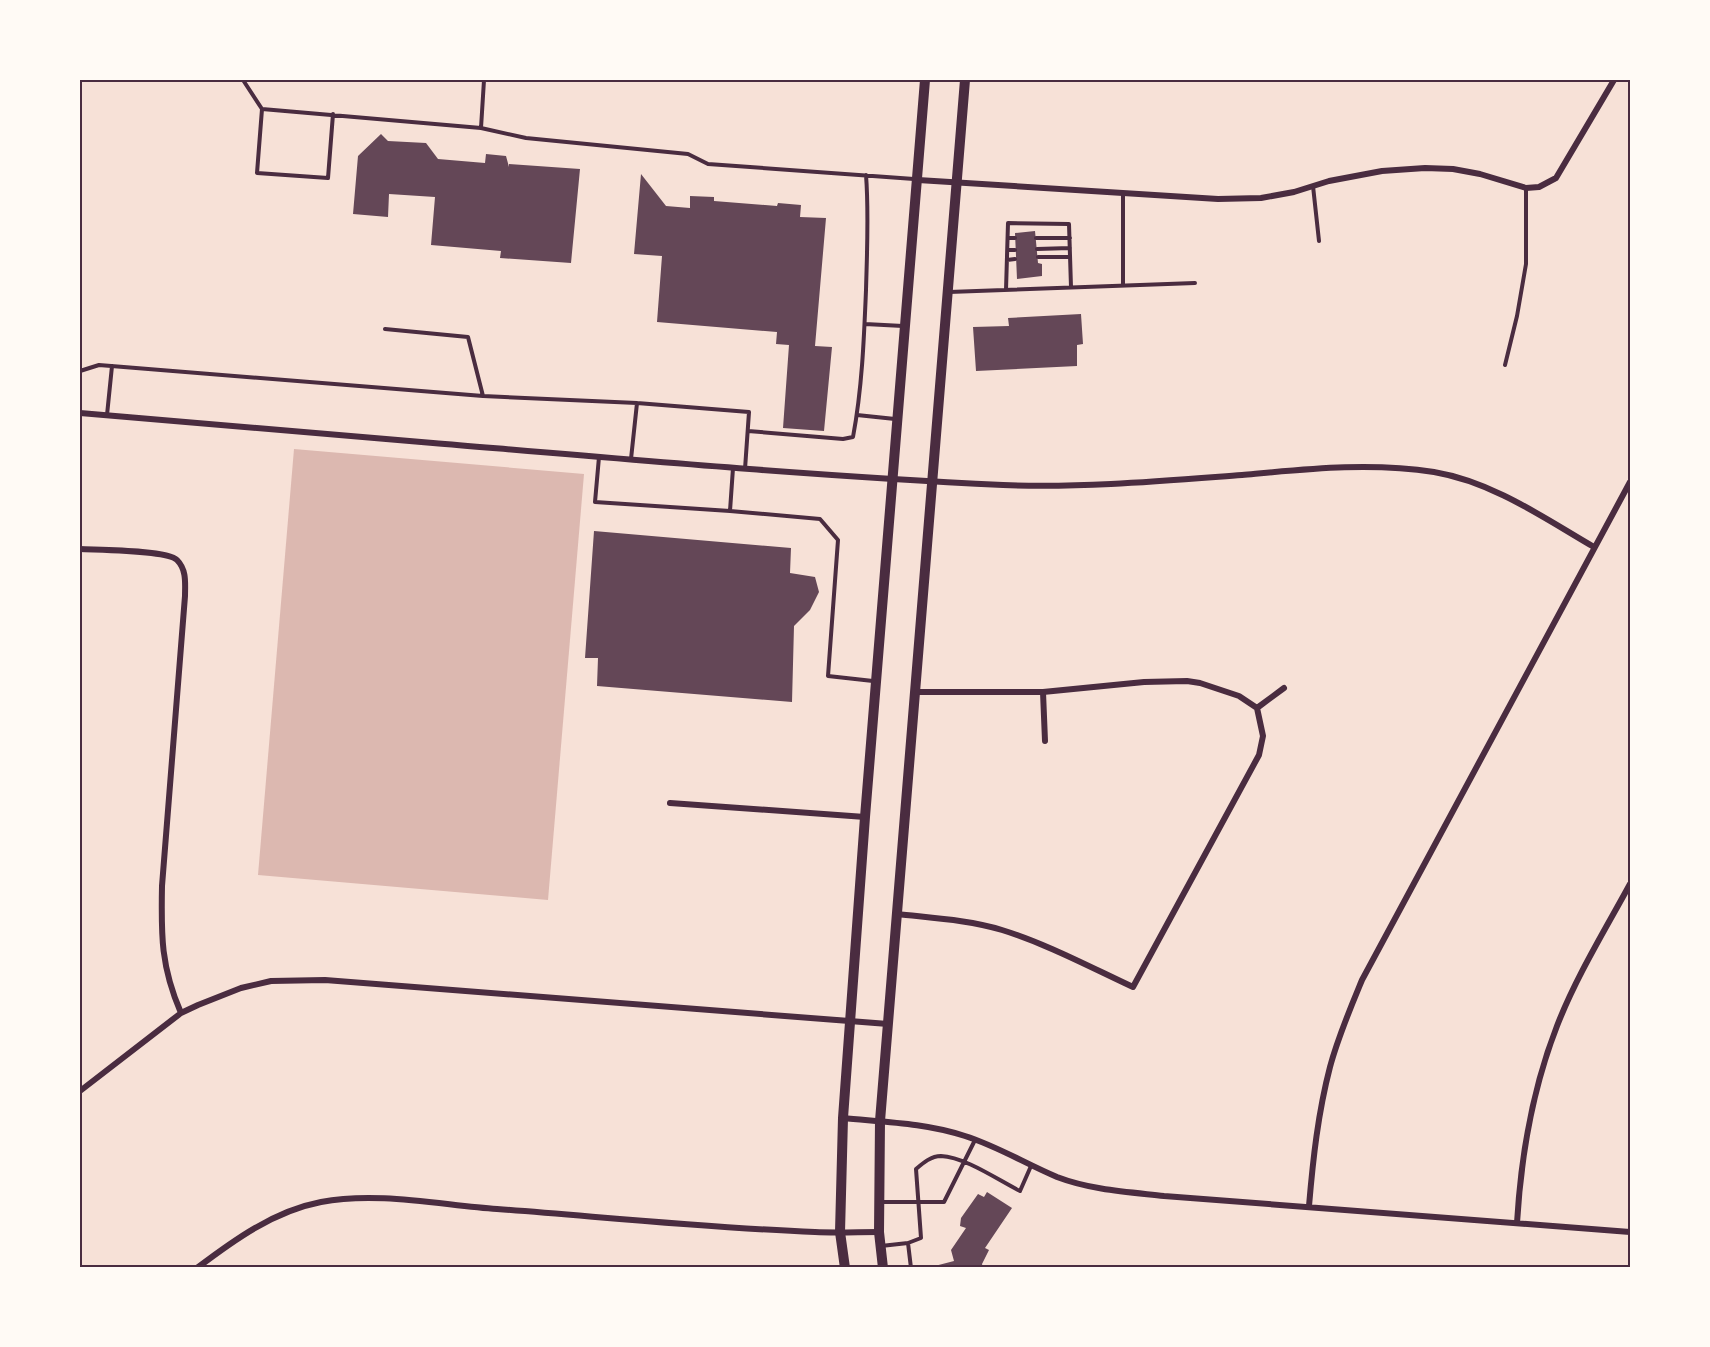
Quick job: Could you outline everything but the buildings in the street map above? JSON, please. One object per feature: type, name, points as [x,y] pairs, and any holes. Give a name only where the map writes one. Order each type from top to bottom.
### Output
[{"type":"main road","points":[[845,1268],[840,1232],[843,1118],[865,817],[926,80]]},
{"type":"main road","points":[[883,1268],[879,1232],[880,1121],[965,80]]},
{"type":"street","points":[[918,180],[1218,199],[1262,198],[1329,181],[1382,171],[1425,168],[1452,169],[1480,174],[1526,188],[1539,187],[1556,178],[1614,80]]},
{"type":"street","points":[[80,413],[745,469],[1051,486],[1119,485],[1300,470],[1380,466],[1461,478],[1489,488],[1594,547]]},
{"type":"street","points":[[1309,1206],[1319,1118],[1330,1068],[1343,1024],[1362,980],[1630,482]]},
{"type":"street","points":[[80,549],[163,554],[178,561],[184,571],[185,596],[162,886],[161,929],[170,987],[181,1014]]},
{"type":"street","points":[[897,914],[947,919],[1000,929],[1065,955],[1133,987],[1259,755],[1263,736],[1257,708],[1239,696],[1187,681],[1144,682],[1043,692],[915,692]]},
{"type":"street","points":[[1257,708],[1284,688]]},
{"type":"street","points":[[1043,692],[1045,741]]},
{"type":"street","points":[[670,803],[865,817]]},
{"type":"street","points":[[1517,1222],[1523,1148],[1545,1058],[1579,978],[1630,884]]},
{"type":"street","points":[[80,1091],[181,1014],[226,992],[279,981],[325,980],[888,1024]]},
{"type":"street","points":[[843,1118],[933,1127],[975,1140],[1059,1178],[1103,1190],[1630,1232]]},
{"type":"street","points":[[197,1268],[224,1248],[272,1219],[318,1202],[353,1198],[782,1230],[879,1232]]},
{"type":"lane","points":[[243,80],[262,109],[257,173],[328,178],[333,114]]},
{"type":"lane","points":[[481,128],[484,80]]},
{"type":"lane","points":[[262,109],[481,128],[526,138],[688,154],[708,164],[918,180]]},
{"type":"lane","points":[[748,431],[843,440],[853,437],[865,324],[869,211],[866,175]]},
{"type":"lane","points":[[1313,186],[1319,241]]},
{"type":"lane","points":[[1505,366],[1526,264],[1526,188]]},
{"type":"lane","points":[[1123,194],[1123,285]]},
{"type":"lane","points":[[1006,290],[1008,223],[1069,224],[1071,287]]},
{"type":"lane","points":[[1008,238],[1015,238]]},
{"type":"lane","points":[[1036,238],[1070,238]]},
{"type":"lane","points":[[1037,249],[1070,248]]},
{"type":"lane","points":[[1008,250],[1015,250]]},
{"type":"lane","points":[[1038,257],[1070,257]]},
{"type":"lane","points":[[1007,260],[1015,259]]},
{"type":"lane","points":[[948,292],[1195,283]]},
{"type":"lane","points":[[865,324],[906,326]]},
{"type":"lane","points":[[385,329],[468,337],[483,396]]},
{"type":"lane","points":[[80,371],[99,365],[483,396],[637,403],[749,412],[745,469]]},
{"type":"lane","points":[[107,416],[112,366]]},
{"type":"lane","points":[[631,460],[637,403]]},
{"type":"lane","points":[[857,415],[899,419]]},
{"type":"lane","points":[[599,457],[595,502],[820,519],[838,540],[828,676],[877,682]]},
{"type":"lane","points":[[730,511],[733,468]]},
{"type":"lane","points":[[879,1202],[944,1202],[975,1140]]},
{"type":"lane","points":[[880,1246],[908,1243],[921,1238],[916,1169],[927,1160],[940,1156],[964,1162],[1020,1191],[1031,1166]]},
{"type":"lane","points":[[908,1243],[912,1268]]},
{"type":"shaded area","points":[[294,449],[584,474],[548,900],[258,875]]}]
